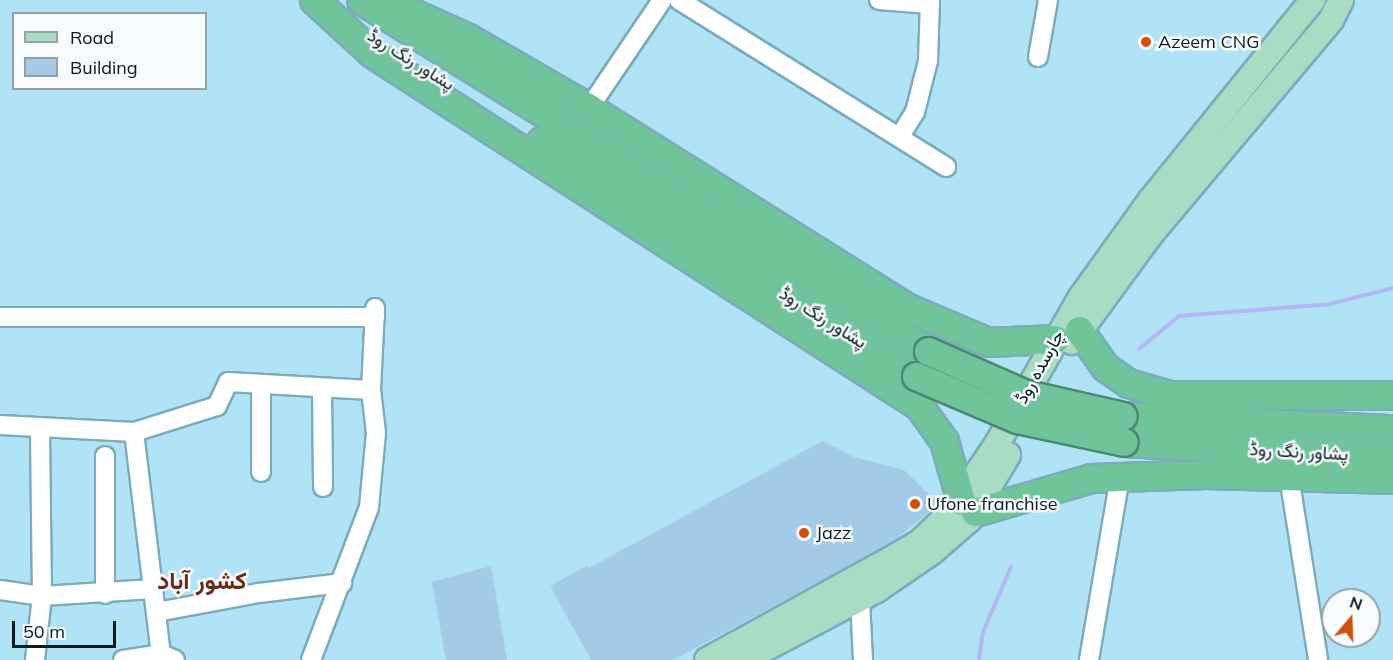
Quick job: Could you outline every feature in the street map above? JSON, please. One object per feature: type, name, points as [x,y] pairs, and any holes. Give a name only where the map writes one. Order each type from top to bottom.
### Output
[{"type":"highway","name":"پشاور رنگ روڈ","points":[[315,0],[916,376],[1017,419],[1124,442],[1393,457]]},
{"type":"highway","points":[[315,0],[373,54],[919,406],[944,441],[968,506],[1091,478],[1289,476],[1393,479]]},
{"type":"highway","name":"پشاور رنگ روڈ","points":[[361,0],[928,351],[1026,394],[1123,416],[1393,429]]},
{"type":"highway","points":[[384,0],[468,38],[590,108],[908,308],[987,342],[1067,334],[1105,367],[1128,383],[1169,395],[1393,395]]},
{"type":"main road","name":"چارسدہ روڈ","points":[[744,660],[860,599],[932,552],[968,506],[1067,334],[1081,297],[1150,201],[1313,0]]},
{"type":"main road","name":"چارسدہ روڈ","points":[[1067,334],[1331,20],[1341,0]]},
{"type":"main road","name":"چارسدہ روڈ","points":[[707,660],[913,546],[968,506]]},
{"type":"street","points":[[590,108],[662,0]]},
{"type":"street","points":[[680,0],[946,167]]},
{"type":"street","points":[[879,0],[930,2],[928,61],[915,112],[900,136]]},
{"type":"street","points":[[1038,57],[1048,0]]},
{"type":"street","points":[[0,317],[375,313],[371,390],[376,433],[369,507],[311,660]]},
{"type":"street","points":[[0,425],[134,432],[217,406],[228,382],[371,390]]},
{"type":"street","points":[[261,384],[261,472]]},
{"type":"street","points":[[322,388],[323,487]]},
{"type":"street","points":[[35,660],[42,596],[40,428]]},
{"type":"street","points":[[123,660],[168,657],[153,589],[134,432]]},
{"type":"street","points":[[105,456],[105,594]]},
{"type":"street","points":[[1289,476],[1318,660]]},
{"type":"street","points":[[1089,660],[1120,477]]},
{"type":"street","points":[[157,612],[342,583]]},
{"type":"street","points":[[0,590],[42,596],[105,594],[153,589]]},
{"type":"street","points":[[860,599],[863,660]]},
{"type":"building","points":[[823,441],[854,457],[904,470],[939,504],[891,543],[673,660],[591,660],[550,586],[588,565],[589,568]]},
{"type":"building","points":[[491,566],[507,660],[446,660],[432,582]]},
{"type":"waterway","points":[[1139,349],[1179,316],[1330,304],[1393,288]]},
{"type":"waterway","points":[[979,660],[983,632],[1011,567]]},
{"type":"place","name":"Azeem CNG","points":[[1146,42]]},
{"type":"place","name":"Ufone franchise","points":[[915,504]]},
{"type":"place","name":"Jazz","points":[[804,533]]},
{"type":"district","name":"کشور آباد","points":[[202,581]]}]
